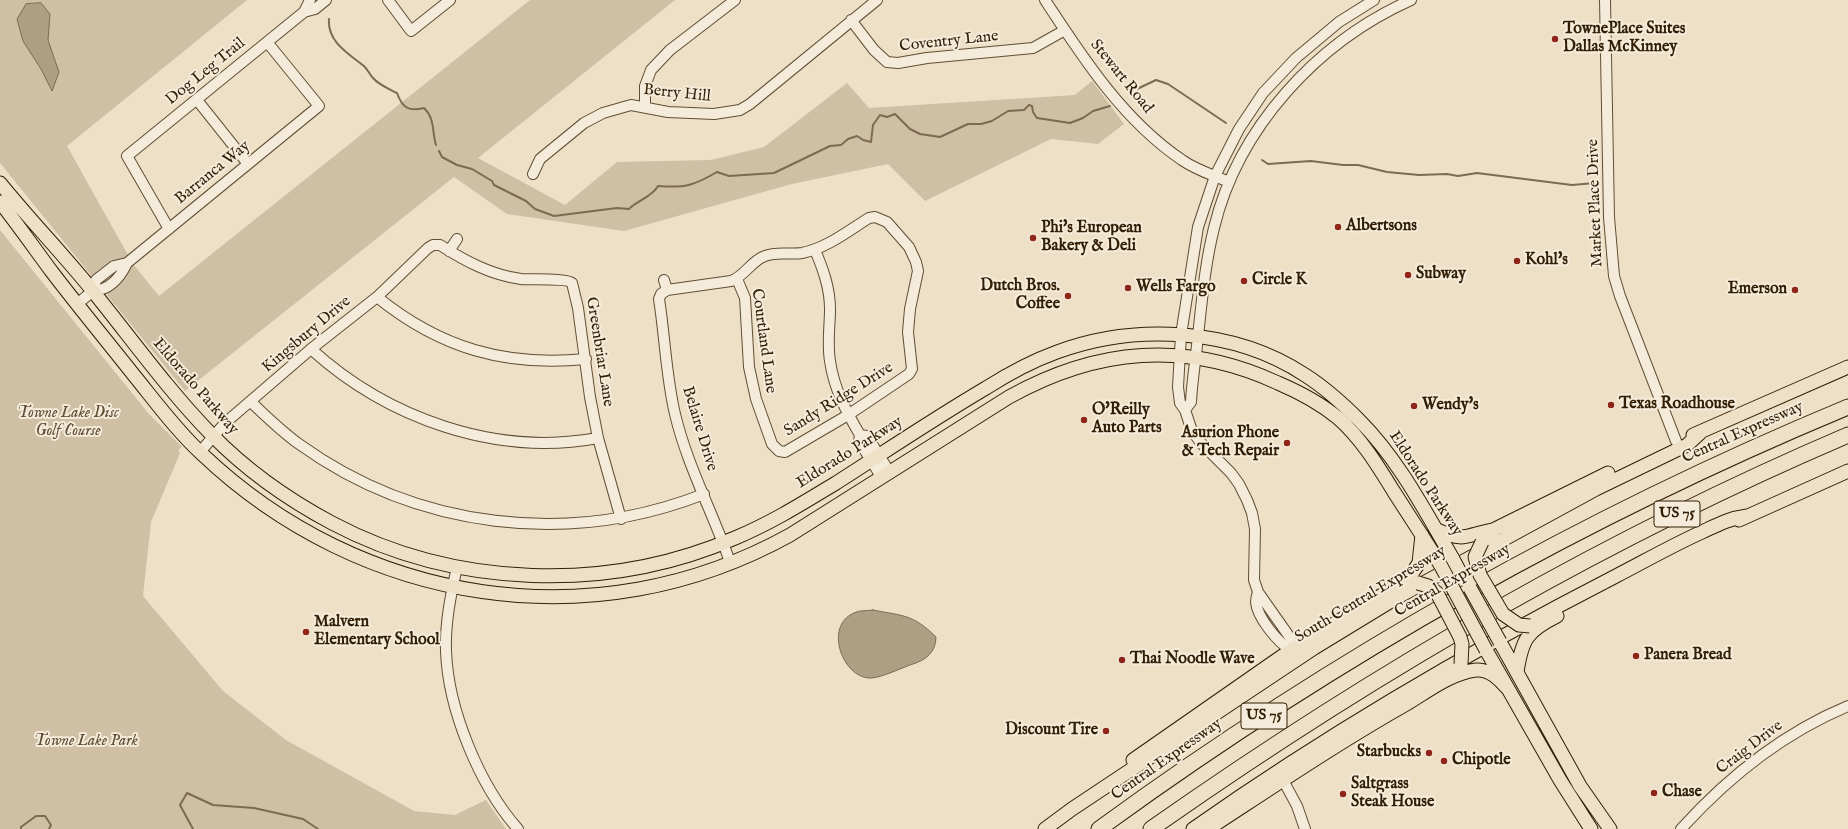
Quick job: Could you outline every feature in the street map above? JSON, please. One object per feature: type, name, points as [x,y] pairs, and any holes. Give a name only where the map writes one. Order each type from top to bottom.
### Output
[{"type":"highway","name":"Central Expressway","points":[[1099,829],[1188,766],[1281,704],[1468,592],[1567,538],[1662,490],[1733,456],[1848,407]]},
{"type":"highway","name":"US 75","points":[[1151,829],[1222,779],[1342,701],[1510,602],[1667,519],[1848,435]]},
{"type":"highway","points":[[1167,829],[1222,779]]},
{"type":"main road","name":"Eldorado Parkway","points":[[0,183],[92,291],[182,401],[213,436],[245,466],[277,490],[333,524],[399,551],[457,566],[517,575],[549,576],[619,572],[670,561],[724,543],[777,518],[987,387],[1060,351],[1116,336],[1150,334],[1181,335],[1217,340],[1243,347],[1288,365],[1320,386],[1360,421],[1399,470],[1436,530],[1461,574],[1467,598]]},
{"type":"main road","name":"Eldorado Parkway","points":[[4,207],[77,304],[162,410],[200,452],[254,498],[309,534],[353,556],[388,570],[453,587],[538,597],[620,592],[674,581],[730,562],[790,535],[1009,397],[1056,374],[1101,360],[1135,356],[1181,356],[1209,359],[1239,367],[1271,379],[1320,404],[1338,418],[1375,461],[1440,566],[1467,598]]},
{"type":"main road","points":[[1009,397],[1029,379],[1060,365],[1062,359],[1060,351]]},
{"type":"main road","name":"South Central Expressway","points":[[1495,529],[1556,497],[1676,441],[1700,433],[1848,367]]},
{"type":"main road","points":[[1271,379],[1297,385],[1311,391],[1347,419],[1355,422],[1360,421]]},
{"type":"main road","points":[[987,387],[998,405]]},
{"type":"main road","points":[[1350,431],[1357,428],[1361,430],[1387,462],[1399,470]]},
{"type":"main road","name":"South Central Expressway","points":[[1045,829],[1072,809],[1314,648],[1396,598],[1596,489],[1687,445],[1700,433]]},
{"type":"main road","points":[[1386,592],[1415,582],[1437,585],[1467,598],[1498,619],[1531,625],[1697,544],[1747,516],[1848,471]]},
{"type":"main road","points":[[1193,829],[1309,750],[1450,665],[1528,621],[1689,538],[1733,518],[1747,516]]},
{"type":"main road","points":[[1436,530],[1450,536],[1464,538],[1495,529]]},
{"type":"main road","points":[[1454,676],[1467,653],[1469,641],[1467,598],[1470,573],[1482,542],[1495,529]]},
{"type":"main road","points":[[1386,592],[1411,575],[1418,567],[1421,554],[1422,535]]},
{"type":"main road","points":[[1475,557],[1480,575],[1500,610],[1508,618],[1531,625]]},
{"type":"main road","points":[[619,572],[620,592]]},
{"type":"main road","points":[[1415,582],[1428,586],[1437,593],[1460,637],[1462,644],[1460,664]]},
{"type":"main road","name":"South Central Expressway","points":[[1072,809],[1088,794],[1150,747],[1290,650],[1386,592]]},
{"type":"main road","points":[[1467,598],[1475,630],[1567,792],[1590,829]]},
{"type":"main road","points":[[1467,598],[1500,642],[1580,786],[1610,829]]},
{"type":"main road","points":[[1517,672],[1524,641],[1531,625]]},
{"type":"main road","points":[[1208,829],[1361,730],[1454,676],[1475,670],[1486,671],[1496,677],[1508,689]]},
{"type":"street","name":"Dog Leg Trail","points":[[304,12],[310,0]]},
{"type":"street","name":"Dog Leg Trail","points":[[169,229],[127,156],[304,12],[315,9],[326,0]]},
{"type":"street","points":[[388,0],[411,31],[450,0]]},
{"type":"street","points":[[645,107],[645,86],[651,70],[670,50],[735,0]]},
{"type":"street","name":"Berry Hill","points":[[533,174],[540,159],[584,123],[603,113],[618,108],[631,105],[688,113],[714,114],[740,110],[750,104],[877,0]]},
{"type":"street","name":"Stewart Road","points":[[1045,0],[1118,102],[1134,120],[1182,160],[1229,182]]},
{"type":"street","points":[[1290,650],[1281,645],[1262,618],[1256,602],[1258,592],[1254,580],[1254,529],[1252,513],[1247,500],[1239,484],[1231,473],[1201,443],[1192,431],[1185,410],[1180,403],[1178,387],[1181,356],[1181,335],[1192,256],[1198,227],[1215,176],[1239,129],[1263,93],[1296,58],[1342,20],[1374,0]]},
{"type":"street","points":[[1185,410],[1191,402],[1195,357],[1208,260],[1214,228],[1229,182],[1251,140],[1272,109],[1301,77],[1336,45],[1381,15],[1411,0]]},
{"type":"street","name":"Market Place Drive","points":[[1605,0],[1609,217],[1614,276],[1620,296],[1676,441]]},
{"type":"street","name":"Coventry Lane","points":[[851,20],[874,50],[887,62],[898,63],[927,58],[1033,48],[1065,30]]},
{"type":"street","points":[[1342,20],[1353,33]]},
{"type":"street","name":"Barranca Way","points":[[77,304],[92,291],[104,290],[122,275],[127,263],[319,106],[267,42]]},
{"type":"street","points":[[196,100],[248,164]]},
{"type":"street","name":"Sandy Ridge Drive","points":[[779,451],[785,452],[848,415],[909,374],[912,369],[908,332],[910,309],[918,271],[916,262],[909,247],[887,222],[876,217],[869,218],[815,250]]},
{"type":"street","points":[[449,251],[457,239]]},
{"type":"street","name":"Greenbriar Lane","points":[[436,245],[476,266],[497,274],[519,278],[570,281],[575,292],[586,359],[590,397],[598,438],[621,519]]},
{"type":"street","name":"Kingsbury Drive","points":[[200,452],[213,436],[311,348],[377,297],[404,269],[428,248],[436,245]]},
{"type":"street","points":[[664,280],[667,290],[725,283],[738,278],[756,261],[764,256],[774,254],[800,254],[815,250],[825,274],[829,293],[830,361],[834,383],[848,415],[860,435],[867,436],[875,458],[886,475]]},
{"type":"street","points":[[1192,256],[1208,260]]},
{"type":"street","name":"Courtland Lane","points":[[738,278],[745,298],[750,367],[756,399],[772,444],[779,451]]},
{"type":"street","name":"Belaire Drive","points":[[667,290],[661,294],[659,299],[668,378],[675,415],[687,452],[724,543],[730,562]]},
{"type":"street","points":[[377,297],[421,328],[447,341],[474,351],[503,358],[532,361],[586,359]]},
{"type":"street","points":[[311,348],[350,380],[380,399],[409,414],[443,426],[477,435],[509,441],[545,443],[580,442],[598,438]]},
{"type":"street","points":[[251,402],[298,443],[328,463],[366,482],[433,508],[474,518],[513,523],[548,525],[584,524],[621,519],[681,503],[704,494]]},
{"type":"street","points":[[457,566],[446,633],[446,652],[453,695],[467,741],[483,775],[500,806],[518,829]]},
{"type":"street","name":"Craig Drive","points":[[1681,829],[1726,783],[1770,749],[1817,720],[1848,706]]},
{"type":"street","points":[[1283,780],[1297,806],[1305,829]]},
{"type":"green space","points":[[0,0],[247,0],[67,146],[133,264],[159,296],[530,0],[675,0],[478,158],[565,205],[617,162],[711,160],[764,147],[847,83],[869,108],[1075,95],[1092,81],[1124,124],[1098,144],[1051,139],[925,201],[888,164],[792,184],[624,231],[507,214],[454,177],[185,391],[0,163]]},
{"type":"green space","points":[[0,230],[149,414],[182,447],[178,450],[180,453],[151,522],[143,596],[223,691],[286,740],[414,811],[455,815],[486,800],[506,829],[0,829]]},
{"type":"shaded area","points":[[41,3],[50,14],[48,40],[59,72],[52,91],[41,69],[23,41],[17,19],[26,4]]},
{"type":"shaded area","points":[[873,610],[907,617],[921,624],[936,637],[936,642],[932,651],[926,658],[918,662],[876,677],[872,678],[862,676],[853,671],[845,662],[840,651],[838,640],[840,629],[845,620],[854,613]]},
{"type":"waterway","points":[[329,19],[329,27],[335,41],[340,47],[364,66],[375,80],[384,87],[397,93],[401,102],[406,107],[410,109],[424,108],[428,112],[432,121],[436,145]]},
{"type":"waterway","points":[[1137,89],[1156,80],[1168,84],[1226,123]]},
{"type":"waterway","points":[[439,151],[442,157],[457,165],[472,169],[492,181],[494,185],[526,201],[535,209],[554,216],[617,208],[629,209],[636,203],[649,196],[658,186],[675,187],[689,185],[717,172],[729,176],[774,173],[830,146],[841,145],[848,139],[857,136],[863,140],[871,142],[873,125],[880,115],[887,117],[895,114],[910,129],[920,134],[940,137],[968,124],[981,124],[992,121],[1008,111],[1024,110],[1029,105],[1032,106],[1033,112],[1037,118],[1070,123],[1083,118],[1093,111],[1110,106]]},
{"type":"waterway","points":[[1262,160],[1268,164],[1311,161],[1343,165],[1358,165],[1387,172],[1419,175],[1447,174],[1458,176],[1477,173],[1572,185],[1595,183]]},
{"type":"waterway","points":[[193,829],[180,805],[187,793],[213,805],[254,808],[303,819],[318,829]]},
{"type":"waterway","points":[[21,829],[21,827],[36,816],[45,816],[51,825],[49,829]]},
{"type":"place","name":"TownePlace Suites Dallas McKinney","points":[[1555,39]]},
{"type":"place","name":"Albertsons","points":[[1338,227]]},
{"type":"place","name":"Phi's European Bakery & Deli","points":[[1033,238]]},
{"type":"place","name":"Kohl's","points":[[1517,261]]},
{"type":"place","name":"Subway","points":[[1408,275]]},
{"type":"place","name":"Circle K","points":[[1244,281]]},
{"type":"place","name":"Wells Fargo","points":[[1128,288]]},
{"type":"place","name":"Emerson","points":[[1795,290]]},
{"type":"place","name":"Dutch Bros. Coffee","points":[[1068,296]]},
{"type":"place","name":"Texas Roadhouse","points":[[1611,405]]},
{"type":"place","name":"Wendy's","points":[[1414,406]]},
{"type":"place","name":"O'Reilly Auto Parts","points":[[1084,420]]},
{"type":"place","name":"Asurion Phone & Tech Repair","points":[[1287,443]]},
{"type":"place","name":"Malvern Elementary School","points":[[306,632]]},
{"type":"place","name":"Panera Bread","points":[[1636,656]]},
{"type":"place","name":"Thai Noodle Wave","points":[[1122,660]]},
{"type":"place","name":"Discount Tire","points":[[1106,731]]},
{"type":"place","name":"Starbucks","points":[[1429,753]]},
{"type":"place","name":"Chipotle","points":[[1444,761]]},
{"type":"place","name":"Chase","points":[[1654,793]]},
{"type":"place","name":"Saltgrass Steak House","points":[[1343,794]]},
{"type":"park label","name":"Towne Lake Disc Golf Course","points":[[68,423]]},
{"type":"park label","name":"Towne Lake Park","points":[[86,742]]}]
